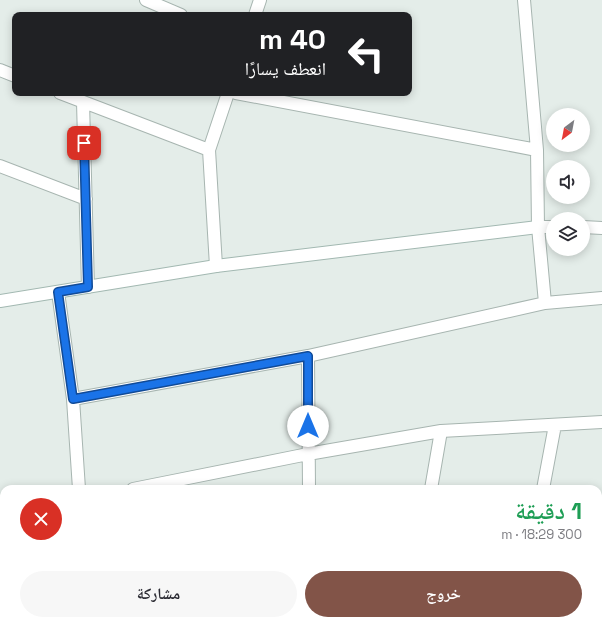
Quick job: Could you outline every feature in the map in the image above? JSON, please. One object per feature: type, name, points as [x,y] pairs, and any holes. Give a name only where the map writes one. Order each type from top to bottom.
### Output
[{"type":"street","points":[[146,0],[174,12]]},
{"type":"street","points":[[256,12],[260,0]]},
{"type":"street","points":[[524,0],[537,150],[538,227],[545,303]]},
{"type":"street","points":[[0,70],[12,75]]},
{"type":"street","points":[[68,96],[209,150]]},
{"type":"street","points":[[216,266],[209,150],[227,96]]},
{"type":"street","points":[[252,96],[537,150]]},
{"type":"street","points":[[83,102],[88,287]]},
{"type":"street","points":[[0,166],[86,199]]},
{"type":"street","points":[[0,301],[216,266],[546,227]]},
{"type":"street","points":[[590,227],[602,228]]},
{"type":"street","points":[[58,292],[73,399],[79,485]]},
{"type":"street","points":[[73,399],[308,356],[545,303],[602,298]]},
{"type":"street","points":[[308,356],[309,485]]},
{"type":"street","points":[[179,485],[308,454],[441,431],[602,422]]},
{"type":"street","points":[[544,485],[555,425]]},
{"type":"street","points":[[432,485],[441,431]]},
{"type":"route","points":[[84,143],[88,287],[58,292],[73,399],[308,356],[308,426]]}]
